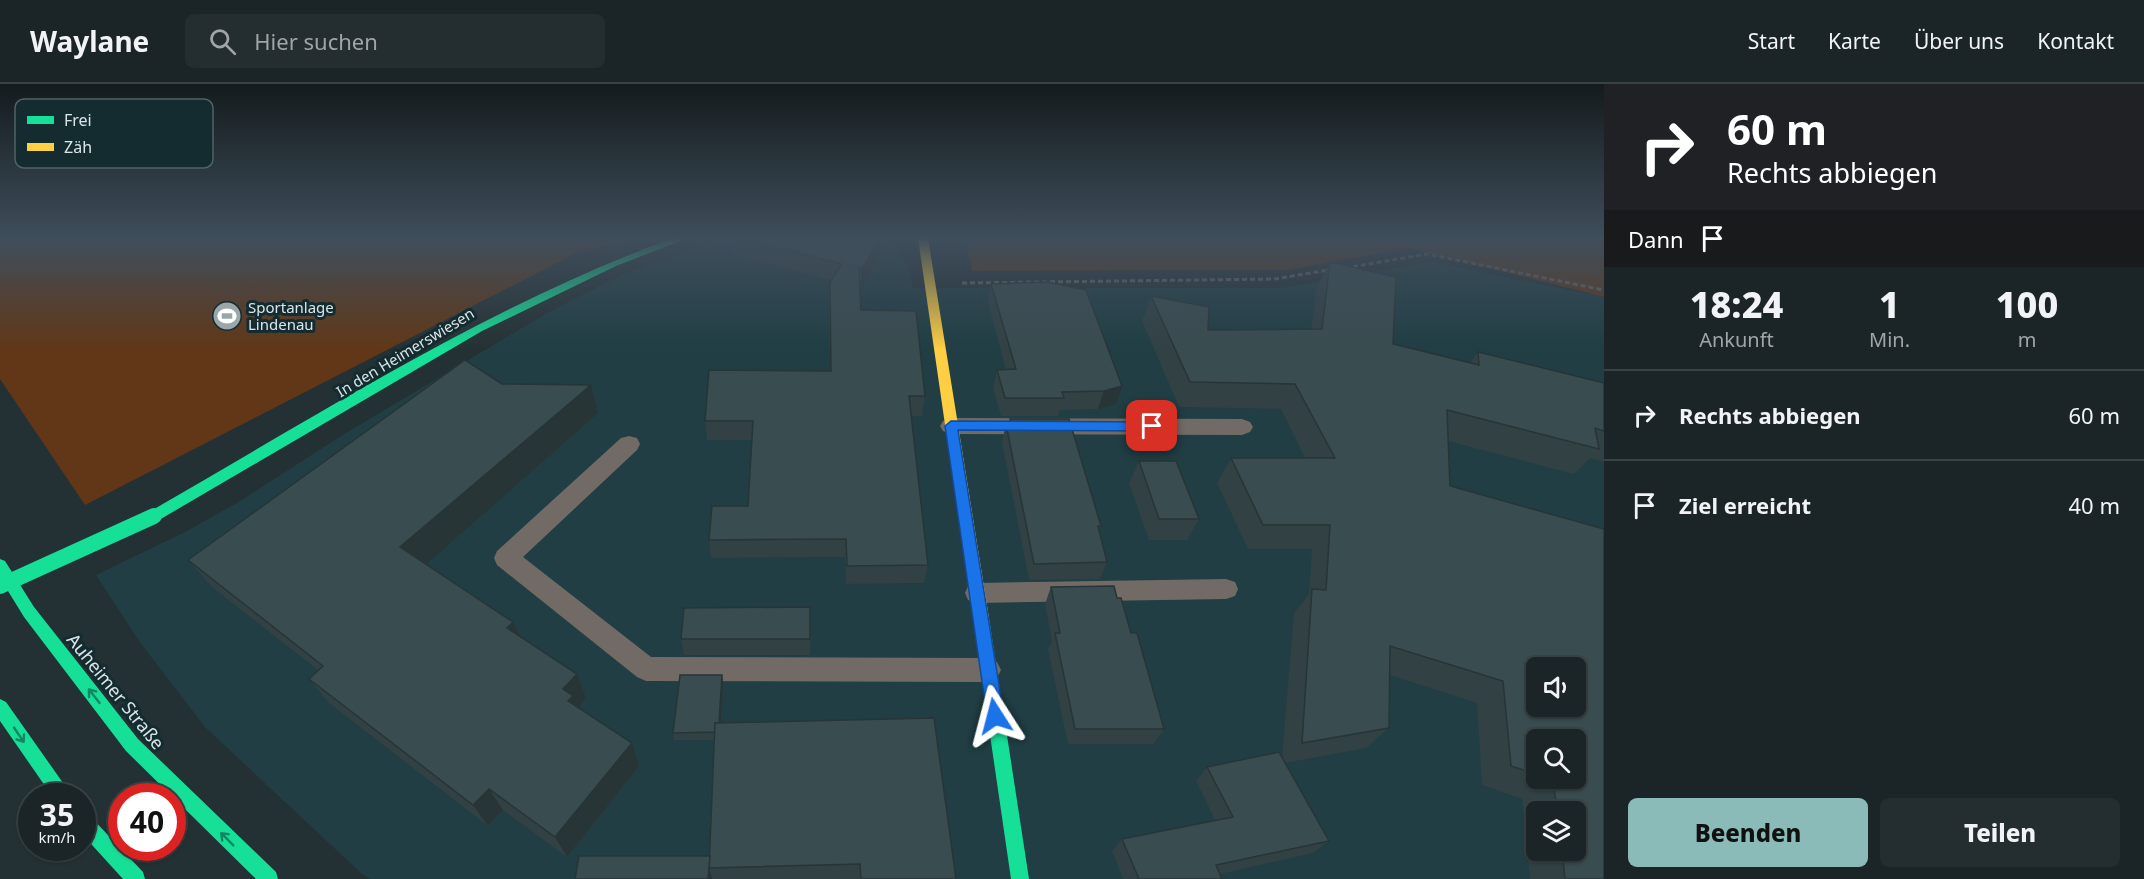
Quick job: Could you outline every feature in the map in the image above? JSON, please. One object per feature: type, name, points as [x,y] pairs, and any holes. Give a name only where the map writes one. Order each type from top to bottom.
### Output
[{"type":"street","name":"In den Heimerswiesen","points":[[0,586],[154,516],[218,482],[450,342],[509,310],[585,275]]},
{"type":"street","points":[[929,275],[1020,879]]},
{"type":"street","name":"Auheimer Straße","points":[[0,565],[29,612],[132,745],[269,879]]},
{"type":"street","points":[[0,707],[53,783]]},
{"type":"street","points":[[96,835],[136,879]]},
{"type":"lane","points":[[951,426],[1242,427]]},
{"type":"lane","points":[[629,444],[506,558],[646,669],[988,670]]},
{"type":"lane","points":[[977,593],[1226,589]]},
{"type":"path","points":[[930,284],[1274,279],[1300,275]]},
{"type":"path","points":[[1531,275],[1604,290]]},
{"type":"shaded area","name":"Sportanlage Lindenau","points":[[0,275],[533,275],[85,505],[0,379]]},
{"type":"shaded area","points":[[621,275],[910,275],[913,288],[1280,288],[1355,275],[1496,275],[1604,297],[1604,879],[370,879],[205,727],[139,641],[96,575],[185,532],[237,503],[341,436],[547,313]]},
{"type":"shaded area","points":[[1517,275],[1604,275],[1604,297]]},
{"type":"building","points":[[835,275],[859,275],[861,310],[916,311],[925,396],[909,396],[928,565],[847,566],[846,539],[709,540],[712,506],[748,506],[753,421],[705,421],[709,370],[831,371],[830,282]]},
{"type":"building","points":[[1328,275],[1388,275],[1396,277],[1393,344],[1479,365],[1478,352],[1604,383],[1604,431],[1595,428],[1599,449],[1447,410],[1450,486],[1604,529],[1604,879],[1565,879],[1563,861],[1586,861],[1586,801],[1556,801],[1554,789],[1586,789],[1586,729],[1526,729],[1526,771],[1511,766],[1503,681],[1390,646],[1389,728],[1302,743],[1312,589],[1326,590],[1330,525],[1263,525],[1231,458],[1335,458],[1295,384],[1190,382],[1151,296],[1209,307],[1208,330],[1322,329]]},
{"type":"building","points":[[1047,282],[1086,290],[1122,386],[1104,391],[1062,392],[1064,398],[1005,398],[997,370],[1016,369],[991,284]]},
{"type":"building","points":[[465,360],[502,384],[591,385],[400,547],[513,622],[507,628],[577,674],[563,689],[573,696],[568,701],[632,743],[555,837],[489,789],[473,805],[309,679],[323,666],[188,560]]},
{"type":"building","points":[[1010,419],[1069,419],[1101,526],[1098,526],[1107,562],[1034,564],[1006,424],[1012,424]]},
{"type":"building","points":[[1139,461],[1176,461],[1199,519],[1159,519]]},
{"type":"building","points":[[1114,586],[1117,598],[1121,598],[1131,633],[1137,633],[1164,729],[1075,729],[1055,633],[1060,633],[1051,587]]},
{"type":"building","points":[[810,607],[810,639],[681,639],[684,608]]},
{"type":"building","points":[[680,675],[722,675],[719,723],[715,723],[715,732],[673,733]]},
{"type":"building","points":[[934,718],[956,879],[861,879],[860,864],[709,868],[715,723]]},
{"type":"building","points":[[1279,752],[1329,841],[1216,865],[1222,879],[1139,879],[1122,839],[1233,817],[1207,767]]},
{"type":"building","points":[[579,856],[710,856],[708,879],[575,879]]},
{"type":"traffic: fast","points":[[154,516],[478,328],[589,275]]},
{"type":"traffic: fast","points":[[0,586],[154,516]]},
{"type":"traffic: fast","points":[[0,565],[29,612],[132,745],[269,879]]},
{"type":"traffic: fast","points":[[981,618],[1020,879]]},
{"type":"traffic: fast","points":[[0,707],[53,783]]},
{"type":"traffic: fast","points":[[96,835],[136,879]]},
{"type":"traffic: slow","points":[[929,275],[981,618]]},
{"type":"place","name":"Sportanlage Lindenau","points":[[227,316]]},
{"type":"route","points":[[995,716],[951,426],[1152,426]]}]
